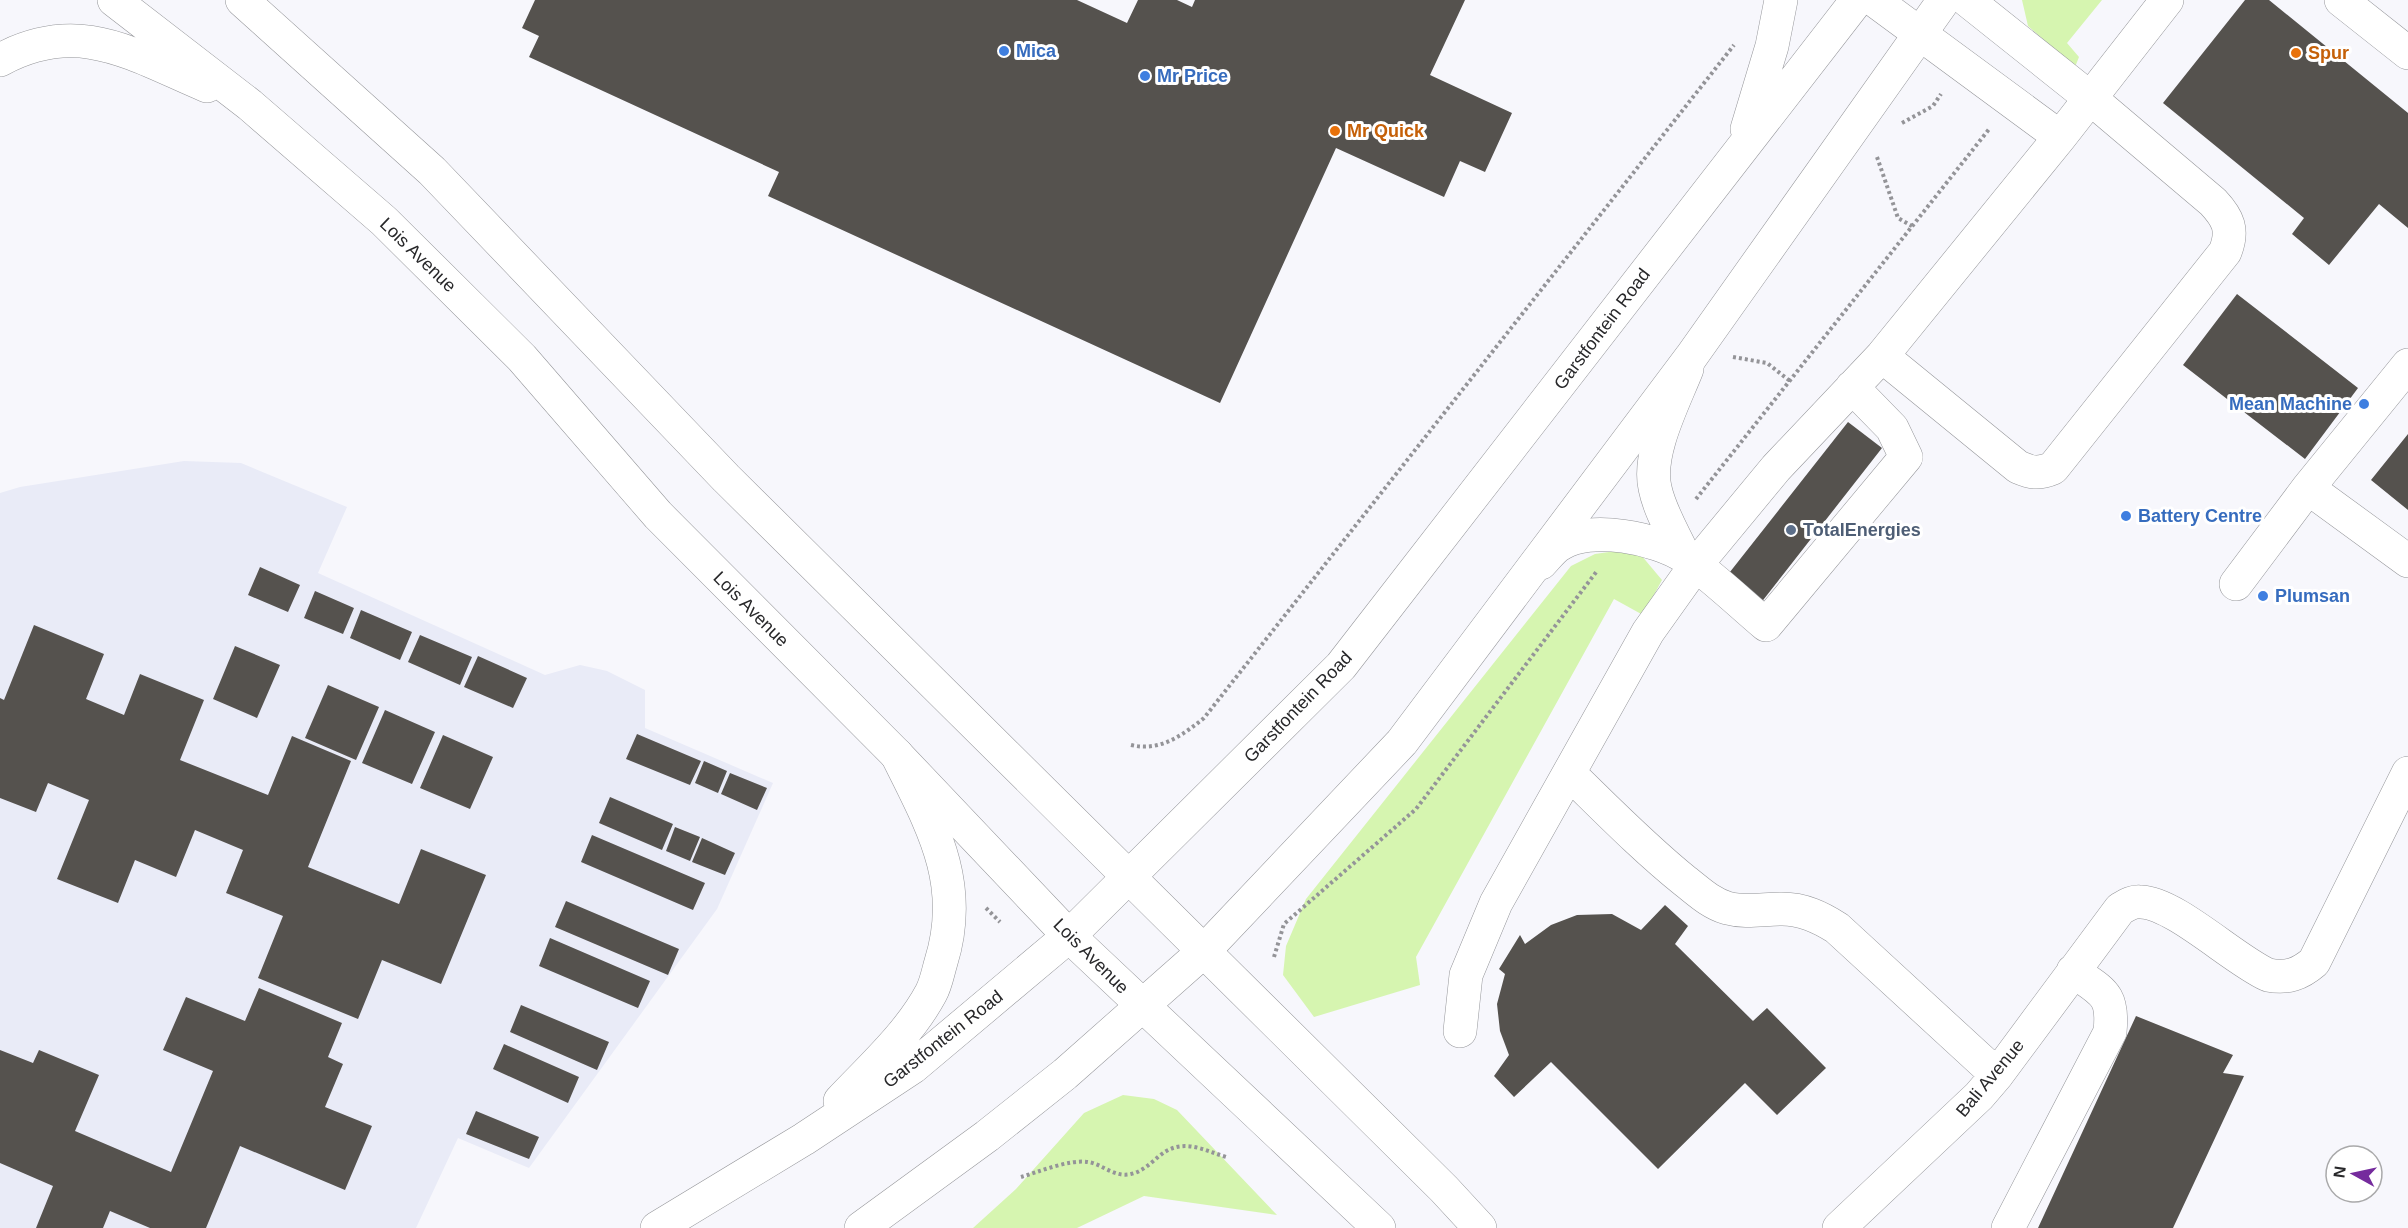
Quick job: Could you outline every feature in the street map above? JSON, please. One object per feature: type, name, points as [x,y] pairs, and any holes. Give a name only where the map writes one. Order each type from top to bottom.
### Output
[{"type":"main road","name":"Lois Avenue","points":[[114,0],[250,105],[384,221],[522,358],[658,515],[897,755],[1069,936],[1379,1228]]},
{"type":"main road","points":[[242,0],[432,171],[726,478],[1443,1188],[1480,1228]]},
{"type":"main road","points":[[1743,146],[1772,46],[1781,0]]},
{"type":"main road","name":"Garstfontein Road","points":[[657,1228],[804,1139],[913,1067],[1069,936],[1341,666],[1857,0]]},
{"type":"main road","points":[[1874,0],[2060,137]]},
{"type":"main road","points":[[861,1228],[987,1136],[1065,1074],[1203,952],[1402,742],[1691,357],[1944,0]]},
{"type":"main road","points":[[1882,356],[2004,457],[2018,467],[2039,473],[2053,468],[2188,300],[2225,252],[2229,243],[2229,225],[2224,214],[2213,202],[2090,98],[1967,0]]},
{"type":"main road","points":[[1460,1030],[1466,975],[1479,939],[1502,892],[1570,774],[1612,693],[1689,561],[1882,356],[2060,137],[2167,0]]},
{"type":"main road","points":[[2341,0],[2408,53]]},
{"type":"main road","points":[[0,60],[27,47],[62,40],[87,41],[120,49],[250,105]]},
{"type":"main road","points":[[1689,561],[1658,500],[1653,478],[1659,443],[1691,357]]},
{"type":"main road","points":[[2236,584],[2308,488],[2408,365]]},
{"type":"main road","points":[[1518,586],[1561,543],[1589,534],[1616,534],[1655,545],[1689,561],[1766,626],[1906,457],[1892,428],[1852,387]]},
{"type":"main road","points":[[2308,488],[2408,561]]},
{"type":"main road","points":[[804,1139],[905,1031],[932,992],[948,941],[950,906],[946,867],[934,829],[897,755]]},
{"type":"main road","name":"Bali Avenue","points":[[1839,1228],[1979,1096],[2120,909],[2131,902],[2151,903],[2170,912],[2259,971],[2274,976],[2285,977],[2298,973],[2314,962],[2408,773]]},
{"type":"main road","points":[[1570,774],[1660,861],[1704,897],[1726,908],[1743,911],[1783,909],[1806,912],[1838,928],[1997,1075]]},
{"type":"main road","points":[[2008,1228],[2110,1032],[2112,1011],[2107,996],[2073,971]]},
{"type":"path","points":[[1131,745],[1144,748],[1161,745],[1184,734],[1204,718],[1741,36]]},
{"type":"path","points":[[1896,131],[1902,123],[1933,106],[1959,64]]},
{"type":"path","points":[[1870,166],[1884,148]]},
{"type":"path","points":[[1877,157],[1898,218],[1912,226]]},
{"type":"path","points":[[1739,347],[1732,357],[1767,363],[1790,381]]},
{"type":"path","points":[[984,905],[1000,922]]},
{"type":"path","points":[[1021,1177],[1078,1161],[1089,1162],[1117,1174],[1130,1175],[1149,1166],[1168,1149],[1187,1145],[1226,1157]]},
{"type":"shaded area","points":[[184,461],[241,463],[347,507],[318,573],[545,675],[580,665],[607,671],[645,690],[645,728],[773,783],[717,909],[529,1168],[458,1138],[416,1228],[0,1228],[0,493],[20,487]]},
{"type":"green space","points":[[2022,0],[2102,0],[2067,43],[2079,57],[2075,67],[2028,26]]},
{"type":"green space","points":[[1616,551],[1641,555],[1662,580],[1643,615],[1614,599],[1416,957],[1420,985],[1314,1017],[1283,975],[1286,946],[1306,899],[1571,566],[1595,554]]},
{"type":"green space","points":[[1123,1095],[1154,1099],[1177,1110],[1277,1215],[1144,1196],[1077,1228],[973,1228],[1016,1189],[1084,1113]]},
{"type":"building","points":[[535,0],[1077,0],[1127,23],[1138,0],[1177,0],[1192,7],[1195,0],[1465,0],[1430,75],[1512,113],[1485,172],[1460,161],[1444,197],[1336,148],[1220,403],[768,196],[779,172],[529,57],[539,36],[522,28]]},
{"type":"building","points":[[2245,0],[2269,0],[2408,113],[2408,228],[2379,204],[2329,265],[2292,234],[2304,218],[2163,103]]},
{"type":"building","points":[[2237,294],[2358,388],[2305,459],[2183,365]]},
{"type":"building","points":[[1848,422],[1882,448],[1760,604],[1726,577]]},
{"type":"building","points":[[2408,434],[2408,510],[2371,480]]},
{"type":"building","points":[[260,567],[300,585],[288,612],[248,595]]},
{"type":"building","points":[[315,591],[354,608],[343,634],[304,618]]},
{"type":"building","points":[[361,610],[412,632],[400,660],[350,638]]},
{"type":"building","points":[[34,625],[104,654],[86,699],[124,715],[140,674],[204,700],[180,760],[268,795],[292,736],[351,761],[308,867],[399,904],[421,849],[486,875],[441,984],[382,960],[358,1019],[258,978],[283,916],[226,893],[243,850],[195,830],[176,877],[135,860],[118,903],[57,879],[89,800],[48,783],[36,812],[0,798],[0,698],[4,700]]},
{"type":"building","points":[[420,635],[472,657],[460,685],[408,662]]},
{"type":"building","points":[[235,646],[280,665],[257,718],[213,699]]},
{"type":"building","points":[[478,656],[527,678],[513,708],[464,687]]},
{"type":"building","points":[[328,685],[379,707],[356,760],[305,738]]},
{"type":"building","points":[[385,710],[435,732],[412,784],[362,763]]},
{"type":"building","points":[[637,734],[701,761],[690,785],[626,759]]},
{"type":"building","points":[[443,735],[493,757],[470,809],[420,788]]},
{"type":"building","points":[[704,761],[727,771],[718,793],[695,783]]},
{"type":"building","points":[[730,773],[767,788],[757,810],[721,794]]},
{"type":"building","points":[[610,797],[673,824],[662,850],[599,823]]},
{"type":"building","points":[[675,827],[700,837],[690,861],[666,851]]},
{"type":"building","points":[[592,835],[705,883],[693,910],[581,862]]},
{"type":"building","points":[[702,838],[735,853],[725,875],[692,862]]},
{"type":"building","points":[[566,901],[679,949],[668,975],[555,927]]},
{"type":"building","points":[[1665,905],[1688,926],[1675,944],[1753,1021],[1767,1008],[1826,1068],[1777,1115],[1745,1083],[1658,1169],[1551,1062],[1514,1097],[1494,1076],[1509,1055],[1500,1031],[1497,1004],[1505,974],[1499,969],[1520,935],[1525,944],[1551,925],[1577,915],[1612,914],[1641,930]]},
{"type":"building","points":[[550,938],[650,981],[638,1008],[539,966]]},
{"type":"building","points":[[259,988],[342,1023],[328,1057],[343,1064],[325,1107],[372,1126],[345,1190],[240,1146],[206,1228],[150,1228],[110,1211],[103,1228],[36,1228],[53,1186],[0,1163],[0,1050],[33,1063],[39,1050],[99,1075],[75,1131],[171,1172],[213,1071],[163,1050],[186,997],[245,1021]]},
{"type":"building","points":[[521,1005],[609,1042],[597,1070],[510,1032]]},
{"type":"building","points":[[2136,1016],[2233,1055],[2223,1073],[2244,1076],[2173,1228],[2038,1228]]},
{"type":"building","points":[[504,1044],[579,1077],[568,1103],[493,1069]]},
{"type":"building","points":[[476,1111],[539,1137],[529,1159],[466,1134]]},
{"type":"place","name":"Mica","points":[[1004,51]]},
{"type":"place","name":"Spur","points":[[2296,53]]},
{"type":"place","name":"Mr Price","points":[[1145,76]]},
{"type":"place","name":"Mr Quick","points":[[1335,131]]},
{"type":"place","name":"Mean Machine","points":[[2364,404]]},
{"type":"place","name":"Battery Centre","points":[[2126,516]]},
{"type":"place","name":"TotalEnergies","points":[[1791,530]]},
{"type":"place","name":"Plumsan","points":[[2263,596]]}]
